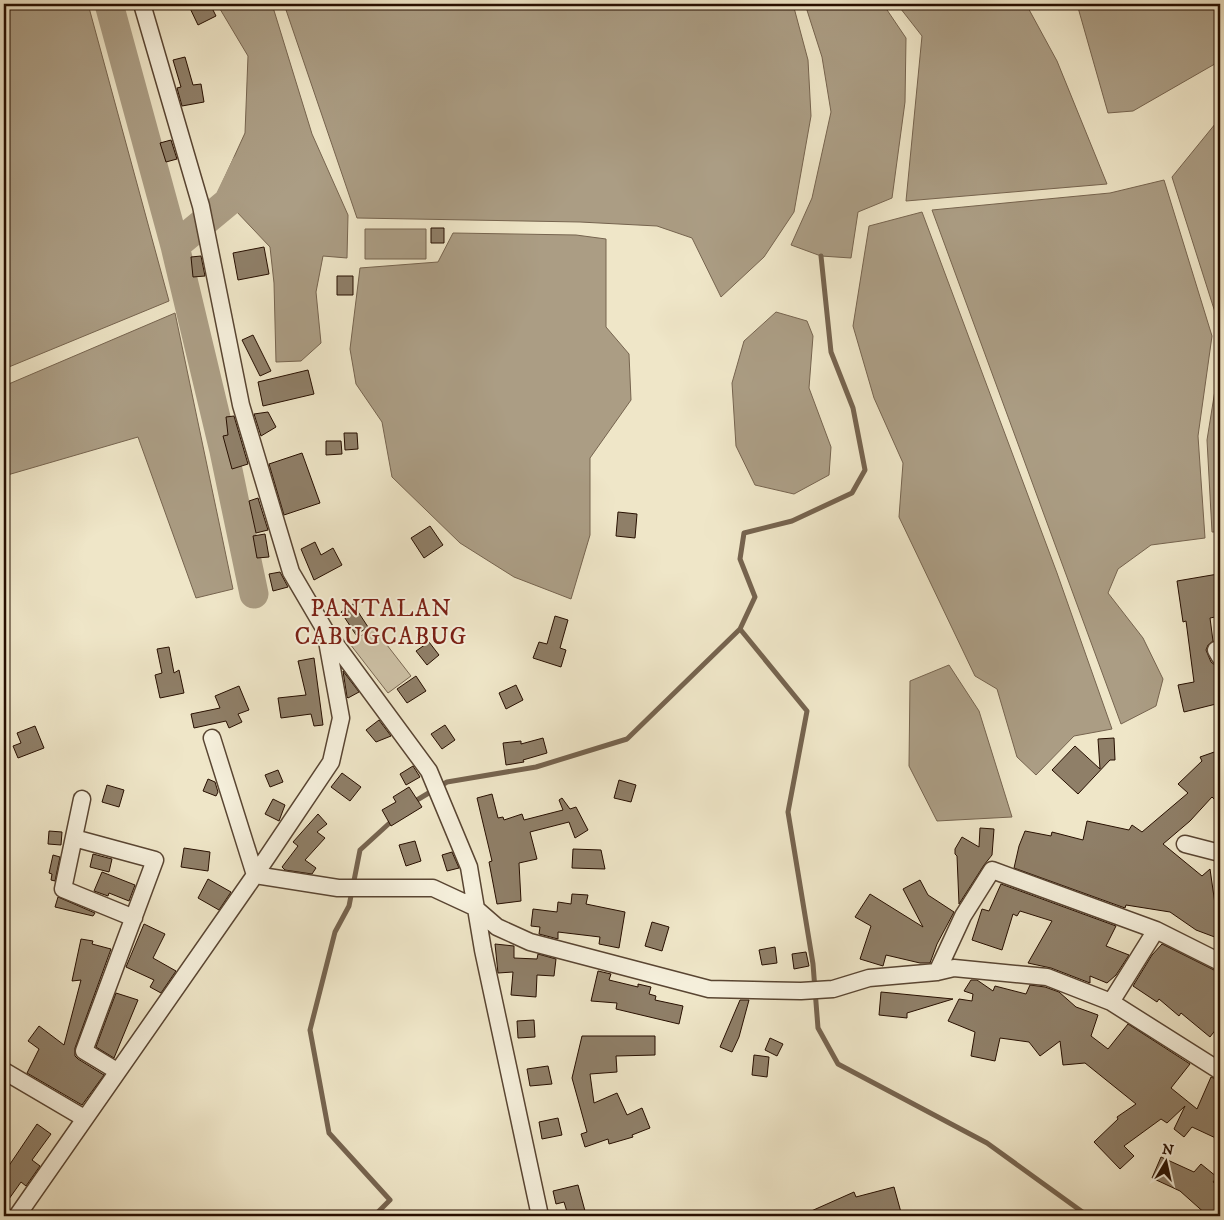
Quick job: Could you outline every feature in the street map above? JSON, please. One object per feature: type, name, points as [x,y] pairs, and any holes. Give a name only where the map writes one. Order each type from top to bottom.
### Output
[{"type":"street","points":[[142,4],[201,206],[241,405],[291,572],[325,630],[428,771],[470,867],[474,906],[540,1216]]},
{"type":"street","points":[[17,1216],[255,875],[331,762],[341,718],[325,630]]},
{"type":"street","points":[[212,738],[255,875]]},
{"type":"street","points":[[82,799],[63,889],[134,918]]},
{"type":"street","points":[[74,838],[155,860],[84,1051],[117,1071]]},
{"type":"street","points":[[1185,844],[1220,853]]},
{"type":"street","points":[[937,972],[963,916],[992,870],[1156,930],[1220,962]]},
{"type":"street","points":[[255,875],[338,888],[433,888],[474,906],[497,927],[530,942],[709,989],[801,991],[833,989],[869,978],[937,972],[954,968],[1047,977],[1111,1002],[1220,1071]]},
{"type":"street","points":[[1111,1002],[1156,930]]},
{"type":"street","points":[[4,1071],[84,1118]]},
{"type":"shaded area","points":[[4,4],[88,4],[169,301],[4,369]]},
{"type":"shaded area","points":[[217,4],[272,4],[312,134],[348,215],[347,258],[323,256],[316,292],[321,343],[301,361],[276,362],[274,283],[270,247],[218,192],[245,133],[248,56]]},
{"type":"shaded area","points":[[284,4],[793,4],[808,60],[811,116],[794,212],[764,257],[721,297],[692,238],[657,226],[580,222],[357,218]]},
{"type":"shaded area","points":[[805,4],[883,4],[906,38],[905,102],[892,198],[858,212],[851,258],[821,256],[791,245],[812,198],[831,112],[822,57]]},
{"type":"shaded area","points":[[897,4],[1026,4],[1057,61],[1107,184],[906,201],[922,36]]},
{"type":"shaded area","points":[[1077,4],[1220,4],[1220,61],[1133,111],[1108,113]]},
{"type":"shaded area","points":[[1220,118],[1220,328],[1172,177]]},
{"type":"shaded area","points":[[1164,180],[1212,336],[1198,436],[1205,538],[1151,545],[1118,569],[1108,593],[1143,638],[1163,679],[1156,706],[1121,724],[932,210],[1110,193]]},
{"type":"shaded area","points":[[922,212],[1057,573],[1112,729],[1074,736],[1036,775],[1017,757],[997,689],[975,676],[899,517],[903,463],[874,398],[853,326],[869,226]]},
{"type":"shaded area","points":[[365,229],[426,229],[426,259],[365,259]]},
{"type":"shaded area","points":[[453,233],[576,235],[606,239],[606,327],[629,354],[631,400],[590,458],[590,535],[571,599],[514,577],[460,543],[392,477],[382,422],[356,384],[350,349],[360,268],[438,262]]},
{"type":"shaded area","points":[[776,312],[807,321],[813,336],[809,388],[831,447],[829,475],[794,494],[755,485],[736,446],[732,383],[744,341]]},
{"type":"shaded area","points":[[175,313],[233,589],[196,598],[138,437],[4,476],[4,386]]},
{"type":"shaded area","points":[[1220,359],[1220,526],[1217,532],[1212,532],[1207,440]]},
{"type":"shaded area","points":[[373,627],[411,676],[388,693],[350,644]]},
{"type":"shaded area","points":[[949,665],[979,711],[1012,817],[937,821],[909,766],[910,681]]},
{"type":"building","points":[[188,4],[210,4],[216,16],[198,25]]},
{"type":"building","points":[[185,57],[193,85],[201,84],[204,102],[182,106],[177,88],[181,87],[173,60]]},
{"type":"building","points":[[171,140],[177,159],[166,162],[160,143]]},
{"type":"building","points":[[431,228],[444,228],[444,243],[431,243]]},
{"type":"building","points":[[264,247],[269,274],[238,280],[233,253]]},
{"type":"building","points":[[201,256],[205,276],[193,277],[191,257]]},
{"type":"building","points":[[337,276],[353,276],[353,295],[337,295]]},
{"type":"building","points":[[253,335],[271,371],[260,376],[242,340]]},
{"type":"building","points":[[308,370],[314,394],[263,406],[258,382]]},
{"type":"building","points":[[268,412],[276,427],[261,436],[254,414]]},
{"type":"building","points":[[234,416],[248,464],[232,469],[223,436],[228,435],[226,417]]},
{"type":"building","points":[[344,433],[357,433],[358,449],[345,450]]},
{"type":"building","points":[[326,441],[341,441],[342,454],[326,455]]},
{"type":"building","points":[[302,453],[320,503],[284,515],[269,464]]},
{"type":"building","points":[[258,498],[268,530],[256,533],[249,501]]},
{"type":"building","points":[[618,512],[637,514],[635,538],[616,536]]},
{"type":"building","points":[[430,526],[443,545],[424,558],[411,538]]},
{"type":"building","points":[[265,534],[269,557],[257,558],[253,536]]},
{"type":"building","points":[[315,542],[321,555],[333,548],[342,565],[314,580],[301,549]]},
{"type":"building","points":[[280,572],[288,587],[273,591],[269,574]]},
{"type":"building","points":[[1218,574],[1220,616],[1210,618],[1213,641],[1206,650],[1211,662],[1216,666],[1218,676],[1220,675],[1220,703],[1184,712],[1178,685],[1194,682],[1186,621],[1183,622],[1177,581]]},
{"type":"building","points":[[353,604],[368,627],[356,635],[341,612]]},
{"type":"building","points":[[555,616],[568,620],[560,648],[566,650],[561,667],[533,658],[539,642],[547,644]]},
{"type":"building","points":[[429,642],[439,655],[427,665],[416,651]]},
{"type":"building","points":[[169,647],[174,673],[179,670],[184,693],[160,698],[155,675],[162,673],[157,649]]},
{"type":"building","points":[[314,658],[323,725],[314,726],[311,714],[281,718],[278,698],[306,695],[298,661]]},
{"type":"building","points":[[343,671],[359,692],[348,698],[347,697]]},
{"type":"building","points":[[416,676],[426,691],[407,703],[397,689]]},
{"type":"building","points":[[516,685],[523,700],[506,709],[499,693]]},
{"type":"building","points":[[239,686],[249,710],[238,714],[242,722],[229,728],[226,721],[194,728],[191,714],[220,708],[215,696]]},
{"type":"building","points":[[379,720],[391,736],[376,742],[366,730]]},
{"type":"building","points":[[445,725],[455,740],[442,749],[431,734]]},
{"type":"building","points":[[35,726],[44,748],[18,758],[13,746],[21,743],[17,733]]},
{"type":"building","points":[[543,738],[547,753],[523,760],[524,762],[506,765],[503,743],[521,741],[521,744]]},
{"type":"building","points":[[1114,738],[1115,760],[1110,760],[1078,794],[1052,770],[1075,746],[1100,769],[1098,739]]},
{"type":"building","points":[[1220,750],[1220,805],[1212,797],[1190,821],[1163,844],[1202,876],[1210,869],[1215,904],[1220,906],[1220,939],[1196,930],[1170,912],[1126,905],[1125,908],[1014,868],[1025,831],[1051,836],[1052,832],[1083,840],[1087,821],[1129,830],[1132,825],[1142,832],[1188,793],[1178,784],[1202,761],[1200,757]]},
{"type":"building","points":[[413,766],[420,777],[406,785],[400,774]]},
{"type":"building","points":[[278,770],[283,782],[270,787],[265,775]]},
{"type":"building","points":[[342,773],[361,787],[350,801],[331,787]]},
{"type":"building","points":[[208,779],[215,782],[218,792],[216,796],[203,791]]},
{"type":"building","points":[[619,780],[636,785],[631,802],[614,798]]},
{"type":"building","points":[[107,785],[124,790],[119,807],[102,802]]},
{"type":"building","points":[[409,787],[422,807],[391,826],[382,810],[396,802],[393,797]]},
{"type":"building","points":[[492,794],[498,818],[503,817],[504,820],[522,814],[524,820],[563,810],[559,800],[562,798],[570,809],[576,807],[588,830],[575,838],[569,822],[530,832],[537,859],[519,863],[521,901],[497,904],[489,862],[492,861],[477,798]]},
{"type":"building","points":[[273,799],[285,805],[279,821],[265,814]]},
{"type":"building","points":[[318,814],[327,824],[317,832],[325,838],[305,860],[316,868],[312,874],[285,870],[282,867],[298,846],[293,842]]},
{"type":"building","points":[[980,828],[994,829],[992,855],[959,904],[955,849],[962,837],[979,847]]},
{"type":"building","points":[[49,831],[62,832],[61,845],[48,844]]},
{"type":"building","points":[[415,841],[421,861],[406,866],[399,845]]},
{"type":"building","points":[[184,848],[210,852],[208,871],[181,867]]},
{"type":"building","points":[[573,849],[601,850],[605,869],[572,868]]},
{"type":"building","points":[[452,852],[459,868],[447,871],[442,855]]},
{"type":"building","points":[[93,854],[112,859],[109,872],[90,867]]},
{"type":"building","points":[[53,855],[60,857],[55,881],[51,880],[52,874],[49,873]]},
{"type":"building","points":[[102,872],[135,885],[129,901],[109,893],[108,896],[94,891]]},
{"type":"building","points":[[208,879],[231,892],[219,910],[198,898]]},
{"type":"building","points":[[920,880],[928,895],[954,912],[937,944],[930,963],[920,963],[886,955],[883,966],[860,959],[871,926],[855,917],[870,894],[923,927],[903,889]]},
{"type":"building","points":[[1001,884],[1116,926],[1106,946],[1129,955],[1116,975],[1107,983],[1090,976],[1090,983],[1051,968],[1028,963],[1052,921],[1020,911],[1017,916],[1013,914],[1002,950],[972,940],[982,909],[989,911]]},
{"type":"building","points":[[572,894],[588,895],[586,904],[625,912],[619,948],[599,944],[600,937],[558,932],[558,939],[539,934],[540,927],[531,926],[533,909],[557,912],[558,902],[571,904]]},
{"type":"building","points":[[58,897],[95,913],[93,916],[55,907]]},
{"type":"building","points":[[652,922],[669,927],[662,951],[645,946]]},
{"type":"building","points":[[144,924],[165,934],[153,958],[176,971],[161,993],[150,987],[154,980],[126,967]]},
{"type":"building","points":[[81,939],[93,941],[92,944],[111,949],[75,1048],[75,1056],[78,1059],[104,1075],[82,1105],[27,1073],[39,1049],[28,1041],[39,1026],[64,1045],[81,980],[72,981]]},
{"type":"building","points":[[495,944],[514,946],[514,958],[537,959],[538,954],[556,959],[554,976],[537,975],[536,997],[511,995],[513,972],[498,973]]},
{"type":"building","points":[[1162,944],[1220,973],[1220,1024],[1210,1037],[1181,1013],[1179,1016],[1159,999],[1157,1002],[1133,986],[1152,955]]},
{"type":"building","points":[[775,947],[777,963],[762,965],[759,950]]},
{"type":"building","points":[[806,952],[809,966],[794,969],[792,954]]},
{"type":"building","points":[[598,971],[611,974],[609,980],[638,987],[638,984],[651,987],[649,994],[656,996],[655,1000],[683,1006],[679,1024],[616,1009],[617,1003],[591,1001]]},
{"type":"building","points":[[971,980],[977,980],[993,991],[995,986],[1026,994],[1030,985],[1045,987],[1059,992],[1076,1007],[1098,1015],[1091,1036],[1108,1049],[1128,1024],[1190,1064],[1171,1088],[1197,1109],[1211,1077],[1220,1081],[1220,1140],[1192,1127],[1184,1137],[1174,1129],[1185,1106],[1167,1123],[1161,1119],[1124,1146],[1134,1156],[1120,1169],[1094,1142],[1118,1119],[1117,1117],[1136,1104],[1085,1063],[1063,1065],[1060,1041],[1040,1056],[1029,1042],[1000,1038],[995,1061],[971,1056],[975,1032],[948,1021],[959,999],[972,1001],[973,994],[964,991]]},
{"type":"building","points":[[881,992],[953,999],[907,1013],[907,1018],[879,1015]]},
{"type":"building","points":[[116,993],[138,1000],[114,1058],[96,1047]]},
{"type":"building","points":[[740,1000],[749,1000],[739,1037],[732,1052],[720,1047]]},
{"type":"building","points":[[534,1020],[535,1037],[518,1038],[517,1021]]},
{"type":"building","points":[[582,1036],[655,1036],[655,1055],[616,1056],[617,1072],[590,1074],[594,1103],[617,1093],[627,1115],[642,1108],[650,1128],[632,1135],[633,1137],[609,1144],[608,1139],[585,1147],[581,1134],[587,1132],[572,1078]]},
{"type":"building","points":[[770,1038],[783,1044],[777,1056],[765,1050]]},
{"type":"building","points":[[754,1055],[769,1057],[767,1077],[752,1075]]},
{"type":"building","points":[[548,1066],[552,1084],[530,1086],[527,1069]]},
{"type":"building","points":[[558,1118],[562,1135],[542,1139],[539,1122]]},
{"type":"building","points":[[37,1124],[51,1134],[32,1160],[40,1166],[26,1186],[21,1182],[4,1206],[4,1173]]},
{"type":"building","points":[[1161,1157],[1194,1172],[1201,1164],[1217,1177],[1213,1182],[1220,1187],[1220,1216],[1208,1216],[1180,1191],[1152,1178]]},
{"type":"building","points":[[578,1185],[585,1211],[568,1215],[564,1202],[556,1204],[553,1191]]},
{"type":"building","points":[[894,1187],[902,1216],[800,1216],[854,1192],[856,1197]]},
{"type":"waterway","points":[[109,4],[175,246]]},
{"type":"waterway","points":[[245,167],[228,202],[175,246],[224,451],[254,594]]},
{"type":"waterway","points":[[412,803],[447,782],[536,767],[627,739],[740,629],[755,597],[740,559],[744,533],[792,521],[852,493],[865,470],[853,408],[831,352],[821,256]]},
{"type":"waterway","points":[[740,629],[807,711],[788,812],[813,964],[818,1028],[838,1064],[987,1143],[1088,1216]]},
{"type":"waterway","points":[[374,1216],[390,1200],[329,1133],[310,1030],[335,932],[349,906],[360,850],[394,819]]},
{"type":"district","name":"PANTALAN CABUGCABUG","points":[[381,623]]}]
